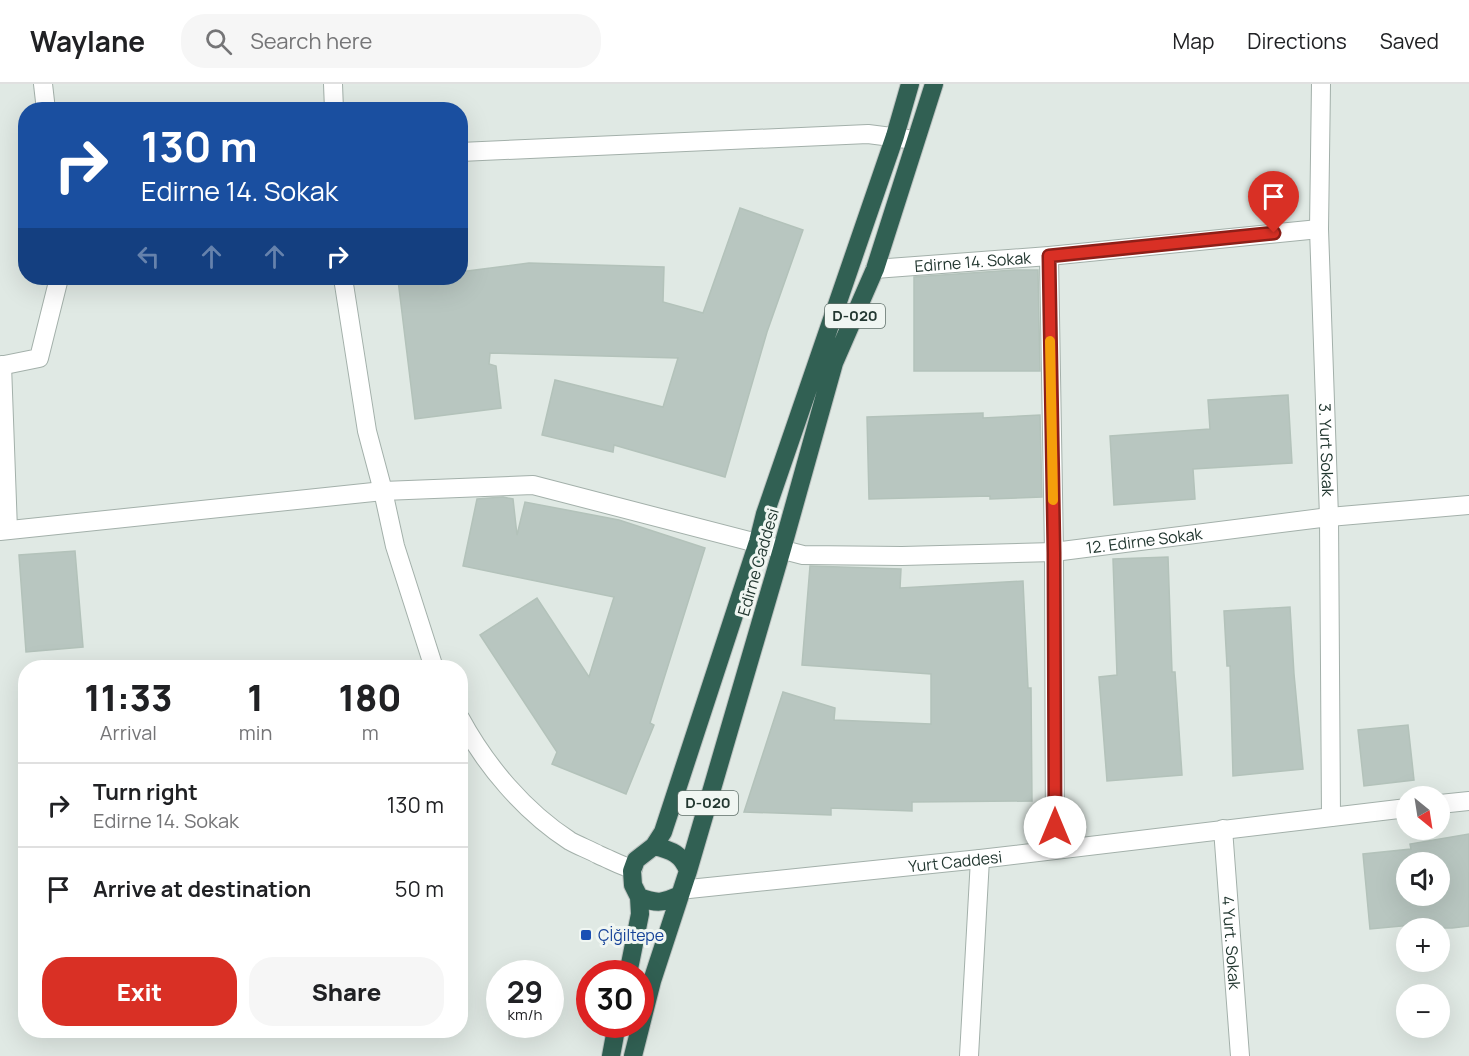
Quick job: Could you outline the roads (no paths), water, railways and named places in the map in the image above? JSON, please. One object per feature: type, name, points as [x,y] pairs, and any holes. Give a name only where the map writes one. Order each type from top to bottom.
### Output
[{"type":"highway","name":"Edirne Caddesi","points":[[635,883],[636,860],[654,846],[663,831],[758,542],[765,514],[895,136],[910,84]]},
{"type":"highway","name":"Edirne Caddesi","points":[[633,1056],[652,981],[684,885],[834,363],[875,269],[934,84]]},
{"type":"highway","points":[[635,883],[656,902],[666,902],[684,885],[684,861],[671,850],[654,846]]},
{"type":"highway","points":[[631,960],[640,914],[635,883]]},
{"type":"highway","points":[[610,1056],[614,1038]]},
{"type":"street","points":[[43,84],[45,102]]},
{"type":"street","points":[[333,84],[334,102]]},
{"type":"street","name":"3. Yurt Sokak","points":[[1321,84],[1319,229],[1329,517],[1331,817]]},
{"type":"street","points":[[468,152],[868,134],[915,140]]},
{"type":"street","name":"Edirne 14. Sokak","points":[[875,269],[1049,256],[1319,229]]},
{"type":"street","points":[[1049,256],[1054,552],[1055,850]]},
{"type":"street","points":[[4,531],[1,365],[39,358],[57,285]]},
{"type":"street","points":[[344,285],[367,431],[395,546],[431,660]]},
{"type":"street","name":"12. Edirne Sokak","points":[[4,531],[383,491],[533,484],[803,555],[902,556],[1054,552],[1329,517],[1469,505]]},
{"type":"street","points":[[468,732],[489,764],[515,794],[543,820],[572,842],[624,866],[635,883]]},
{"type":"street","points":[[1450,803],[1469,801]]},
{"type":"street","name":"Yurt Caddesi","points":[[684,885],[689,889],[980,859],[1396,809]]},
{"type":"street","name":"4 Yurt. Sokak","points":[[1223,829],[1240,1056]]},
{"type":"street","points":[[969,1056],[980,859]]},
{"type":"place","name":"Çİğiltepe","points":[[586,935]]}]
